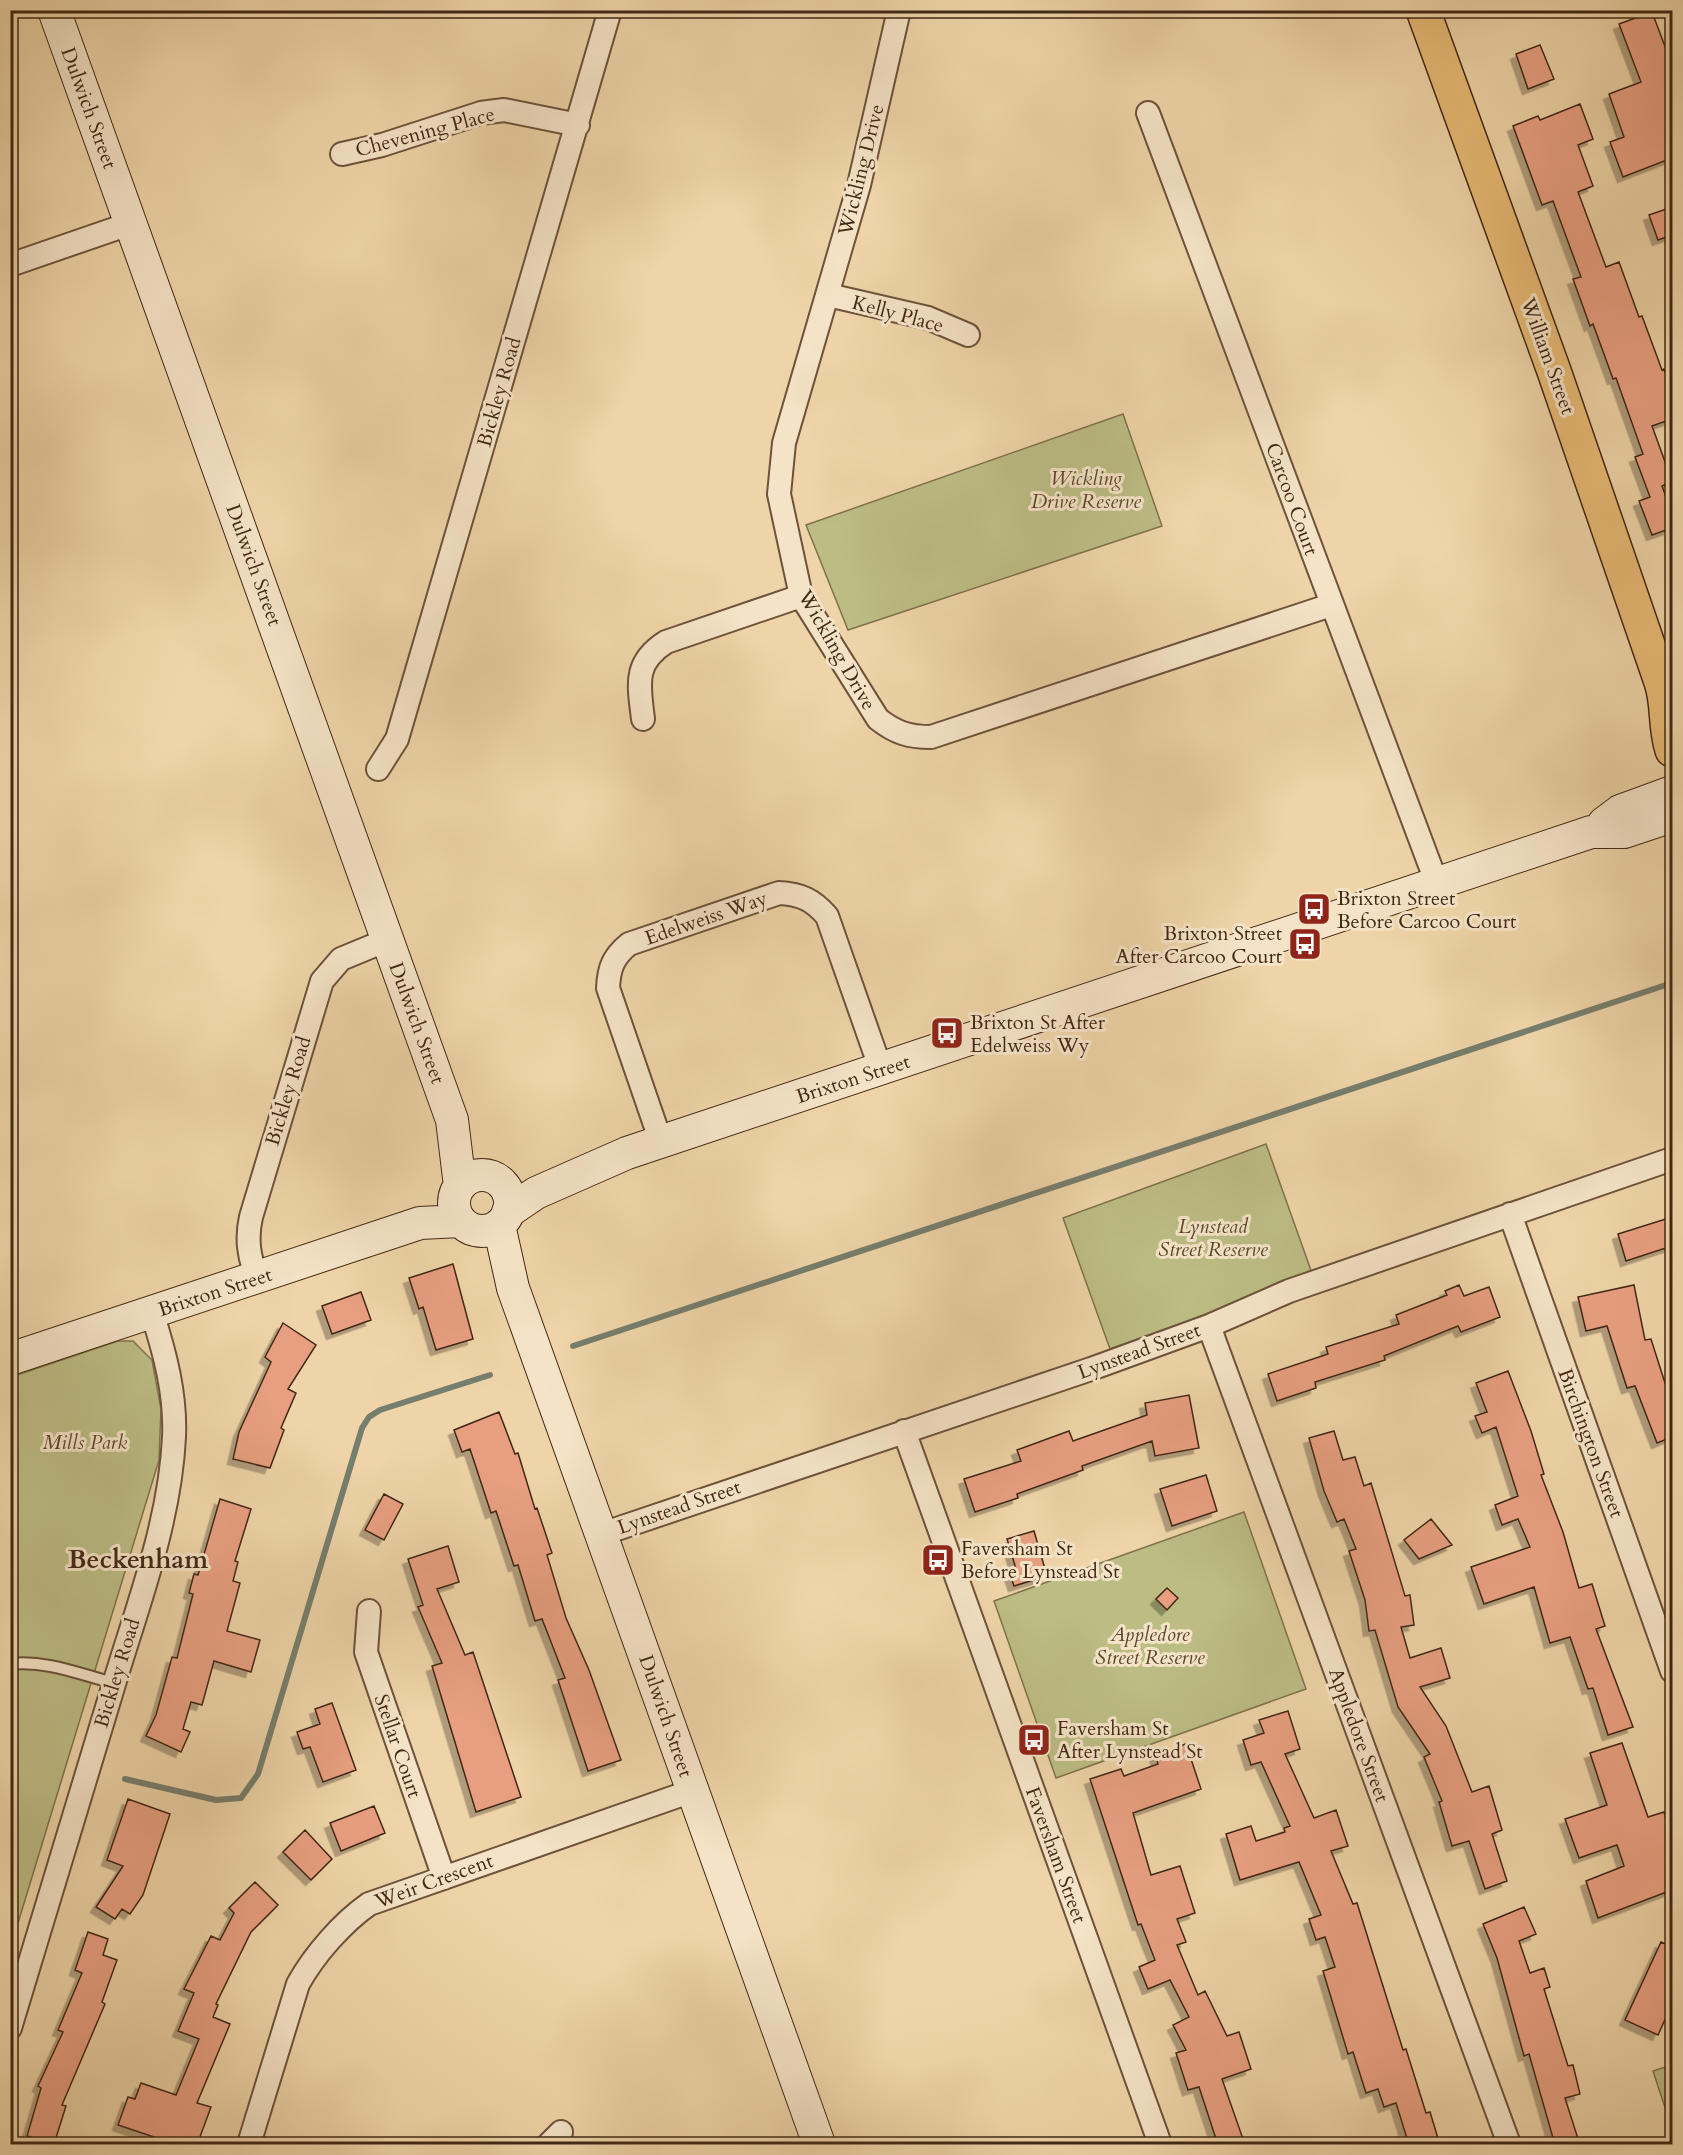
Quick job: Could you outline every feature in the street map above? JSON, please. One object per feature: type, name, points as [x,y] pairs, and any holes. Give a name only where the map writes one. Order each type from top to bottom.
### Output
[{"type":"main road","name":"William Street","points":[[1423,10],[1554,371],[1670,705],[1666,732],[1672,750]]},
{"type":"street","name":"Dulwich Street","points":[[54,10],[452,1120],[476,1211],[513,1288],[819,2145]]},
{"type":"street","name":"Bickley Road","points":[[378,769],[397,739],[610,10]]},
{"type":"street","name":"Wickling Drive","points":[[899,10],[859,185],[784,443],[779,494],[801,596],[878,719],[893,730],[909,737],[931,737],[1331,605]]},
{"type":"street","name":"Chevening Place","points":[[342,154],[382,145],[493,111],[504,110],[578,125]]},
{"type":"street","name":"Carcoo Court","points":[[1148,113],[1437,884]]},
{"type":"street","points":[[10,265],[132,223]]},
{"type":"street","name":"Kelly Place","points":[[828,295],[928,318],[968,335]]},
{"type":"street","points":[[643,719],[639,684],[642,668],[650,652],[666,642],[801,596]]},
{"type":"street","name":"Brixton Street","points":[[1591,832],[1620,811],[1672,792]]},
{"type":"street","name":"Brixton Street","points":[[10,1359],[420,1223],[476,1211],[536,1193],[627,1153],[1591,832],[1624,831],[1672,816]]},
{"type":"street","name":"Edelweiss Way","points":[[661,1142],[608,988],[609,970],[617,954],[629,944],[779,892],[798,894],[815,903],[827,916],[881,1070]]},
{"type":"street","name":"Bickley Road","points":[[257,1278],[251,1261],[247,1234],[322,981],[341,959],[387,940]]},
{"type":"street","name":"Dulwich Street","points":[[452,1120],[496,1180]]},
{"type":"street","name":"Brixton Street","points":[[476,1211],[474,1176],[496,1180],[528,1177],[580,1161],[627,1153]]},
{"type":"street","name":"Lynstead Street","points":[[602,1534],[1091,1369],[1209,1326],[1289,1291],[1672,1159]]},
{"type":"street","name":"Birchington Street","points":[[1510,1214],[1672,1671]]},
{"type":"street","name":"Bickley Road","points":[[10,2028],[167,1500],[174,1434],[170,1383],[152,1313]]},
{"type":"street","name":"Appledore Street","points":[[1209,1326],[1509,2145]]},
{"type":"street","name":"Faversham Street","points":[[904,1431],[1160,2145]]},
{"type":"street","name":"Stellar Court","points":[[369,1611],[366,1652],[444,1878]]},
{"type":"street","name":"Weir Crescent","points":[[249,2145],[298,1983],[307,1968],[356,1913],[369,1904],[692,1791]]},
{"type":"lane","points":[[10,1665],[35,1662],[114,1683]]},
{"type":"green space","name":"Wickling Drive Reserve","points":[[1123,414],[1162,526],[848,630],[806,525]]},
{"type":"green space","name":"Lynstead Street Reserve","points":[[1266,1144],[1313,1276],[1110,1349],[1063,1218]]},
{"type":"green space","name":"Mills Park","points":[[118,1341],[133,1341],[152,1360],[161,1409],[159,1460],[11,1946],[11,1377]]},
{"type":"green space","name":"Appledore Street Reserve","points":[[1244,1512],[1306,1689],[1056,1778],[994,1601]]},
{"type":"green space","points":[[1672,2065],[1672,2129],[1653,2071]]},
{"type":"building","points":[[1652,12],[1672,65],[1672,158],[1623,177],[1610,142],[1624,137],[1609,94],[1641,82],[1619,24]]},
{"type":"building","points":[[1540,45],[1554,79],[1528,89],[1516,54]]},
{"type":"building","points":[[1580,104],[1593,139],[1578,145],[1593,186],[1578,192],[1606,267],[1619,262],[1639,317],[1642,316],[1672,392],[1672,419],[1652,426],[1672,481],[1662,486],[1672,513],[1672,528],[1652,535],[1639,501],[1650,497],[1635,457],[1643,454],[1616,378],[1613,379],[1593,324],[1590,326],[1573,279],[1581,277],[1553,201],[1542,205],[1513,126],[1538,116],[1540,120]]},
{"type":"building","points":[[1672,207],[1672,235],[1658,240],[1649,215]]},
{"type":"building","points":[[1669,1218],[1672,1246],[1626,1261],[1618,1234]]},
{"type":"building","points":[[453,1264],[473,1339],[436,1350],[423,1307],[419,1309],[409,1278]]},
{"type":"building","points":[[1459,1285],[1464,1296],[1489,1287],[1500,1317],[1461,1332],[1458,1326],[1384,1356],[1385,1360],[1315,1382],[1316,1388],[1277,1401],[1268,1374],[1328,1354],[1326,1347],[1399,1324],[1396,1315],[1447,1295],[1445,1291]]},
{"type":"building","points":[[1634,1285],[1645,1340],[1651,1339],[1665,1383],[1672,1381],[1672,1437],[1657,1443],[1635,1386],[1627,1388],[1607,1326],[1586,1331],[1578,1297]]},
{"type":"building","points":[[361,1292],[371,1320],[332,1334],[322,1306]]},
{"type":"building","points":[[283,1323],[316,1345],[288,1389],[296,1393],[281,1428],[284,1430],[270,1468],[233,1459],[239,1432],[271,1362],[265,1357]]},
{"type":"building","points":[[1508,1371],[1531,1431],[1544,1474],[1541,1475],[1563,1532],[1579,1588],[1592,1584],[1605,1626],[1596,1629],[1633,1727],[1608,1735],[1593,1688],[1588,1689],[1570,1637],[1550,1643],[1534,1587],[1484,1604],[1471,1567],[1530,1547],[1518,1519],[1502,1525],[1495,1505],[1518,1496],[1496,1427],[1482,1433],[1475,1416],[1487,1412],[1476,1383]]},
{"type":"building","points":[[1189,1395],[1199,1448],[1155,1456],[1152,1441],[1082,1466],[1083,1470],[1017,1494],[1018,1498],[975,1512],[964,1479],[1021,1461],[1017,1450],[1069,1431],[1073,1441],[1147,1415],[1145,1403]]},
{"type":"building","points":[[499,1412],[515,1454],[518,1453],[535,1509],[537,1508],[552,1553],[547,1555],[566,1618],[589,1670],[621,1760],[588,1771],[558,1680],[565,1678],[542,1619],[535,1621],[518,1565],[514,1566],[496,1511],[491,1513],[470,1449],[462,1452],[454,1430]]},
{"type":"building","points":[[1334,1431],[1343,1460],[1355,1457],[1364,1486],[1371,1483],[1405,1596],[1410,1595],[1414,1625],[1401,1627],[1410,1658],[1441,1648],[1450,1678],[1420,1687],[1446,1726],[1472,1792],[1489,1786],[1502,1830],[1492,1834],[1507,1881],[1485,1889],[1469,1841],[1452,1846],[1439,1802],[1442,1801],[1424,1757],[1430,1754],[1398,1707],[1375,1630],[1369,1631],[1365,1600],[1349,1551],[1356,1549],[1344,1519],[1337,1522],[1324,1491],[1309,1438]]},
{"type":"building","points":[[1206,1475],[1217,1511],[1172,1526],[1160,1489]]},
{"type":"building","points":[[384,1494],[403,1504],[384,1540],[365,1530]]},
{"type":"building","points":[[220,1499],[251,1509],[235,1561],[238,1562],[233,1581],[240,1583],[227,1631],[260,1640],[251,1672],[214,1661],[202,1705],[191,1702],[183,1729],[190,1732],[181,1752],[146,1736],[156,1715],[172,1657],[177,1658],[193,1594],[189,1593],[194,1574],[198,1575]]},
{"type":"building","points":[[1431,1519],[1452,1545],[1419,1559],[1404,1540]]},
{"type":"building","points":[[1034,1531],[1047,1576],[1014,1586],[1009,1571],[1016,1569],[1007,1539]]},
{"type":"building","points":[[448,1546],[459,1582],[437,1589],[465,1655],[473,1652],[521,1797],[476,1812],[432,1666],[442,1663],[418,1607],[423,1605],[408,1559]]},
{"type":"building","points":[[1167,1588],[1178,1598],[1167,1610],[1156,1599]]},
{"type":"building","points":[[332,1703],[356,1770],[323,1782],[310,1747],[303,1749],[297,1732],[320,1724],[315,1709]]},
{"type":"building","points":[[1288,1711],[1300,1749],[1285,1754],[1314,1818],[1336,1810],[1348,1846],[1331,1851],[1353,1904],[1357,1903],[1403,2050],[1406,2049],[1426,2113],[1430,2112],[1440,2145],[1409,2145],[1396,2103],[1384,2107],[1378,2089],[1366,2093],[1353,2052],[1348,2054],[1323,1971],[1335,1967],[1325,1937],[1316,1940],[1309,1919],[1321,1915],[1299,1862],[1240,1880],[1226,1834],[1251,1826],[1256,1841],[1285,1832],[1284,1828],[1290,1826],[1261,1762],[1251,1765],[1243,1740],[1264,1733],[1259,1720]]},
{"type":"building","points":[[1622,1743],[1648,1817],[1664,1812],[1672,1840],[1672,1890],[1598,1918],[1586,1881],[1624,1866],[1617,1845],[1579,1858],[1565,1819],[1607,1805],[1590,1753]]},
{"type":"building","points":[[1186,1744],[1201,1789],[1133,1813],[1151,1875],[1180,1866],[1195,1913],[1177,1919],[1186,1942],[1177,1945],[1198,1995],[1205,1991],[1227,2036],[1239,2032],[1251,2069],[1222,2079],[1243,2139],[1226,2145],[1218,2145],[1199,2087],[1188,2090],[1176,2053],[1186,2050],[1173,2025],[1189,2017],[1170,1980],[1148,1989],[1139,1967],[1155,1960],[1141,1924],[1138,1925],[1090,1779],[1121,1769],[1124,1776],[1158,1764],[1155,1754]]},
{"type":"building","points":[[128,1799],[170,1814],[143,1895],[130,1914],[122,1909],[115,1919],[96,1907],[123,1866],[107,1860]]},
{"type":"building","points":[[374,1806],[385,1833],[341,1851],[330,1823]]},
{"type":"building","points":[[305,1830],[332,1859],[311,1880],[283,1852]]},
{"type":"building","points":[[255,1882],[278,1905],[251,1932],[216,2004],[218,2005],[213,2017],[230,2024],[197,2103],[211,2107],[197,2145],[158,2145],[160,2139],[118,2125],[128,2097],[135,2099],[141,2083],[176,2095],[199,2039],[178,2031],[194,1993],[184,1989],[211,1936],[220,1940],[234,1913],[229,1908]]},
{"type":"building","points":[[1524,1907],[1536,1934],[1519,1941],[1530,1973],[1544,1968],[1550,1987],[1544,1989],[1568,2066],[1573,2065],[1580,2094],[1565,2098],[1580,2145],[1555,2145],[1529,2054],[1524,2056],[1497,1958],[1483,1924]]},
{"type":"building","points":[[88,1932],[108,1939],[103,1955],[117,1960],[102,2002],[105,2004],[62,2105],[66,2106],[54,2144],[27,2136],[41,2088],[38,2086],[63,2032],[58,2030],[82,1973],[75,1970]]},
{"type":"building","points":[[1661,1942],[1672,1947],[1672,2004],[1658,2035],[1625,2020]]},
{"type":"waterway","points":[[573,1346],[1672,983]]},
{"type":"waterway","points":[[125,1779],[216,1800],[241,1798],[258,1774],[362,1428],[369,1417],[380,1410],[490,1375]]},
{"type":"waterway","points":[[13,1750],[14,1746]]},
{"type":"place","name":"Brixton Street Before Carcoo Court","points":[[1314,909]]},
{"type":"place","name":"Brixton Street After Carcoo Court","points":[[1305,944]]},
{"type":"place","name":"Brixton St After Edelweiss Wy","points":[[947,1033]]},
{"type":"place","name":"Faversham St Before Lynstead St","points":[[938,1560]]},
{"type":"place","name":"Faversham St After Lynstead St","points":[[1034,1740]]},
{"type":"district","name":"Beckenham","points":[[138,1559]]}]
